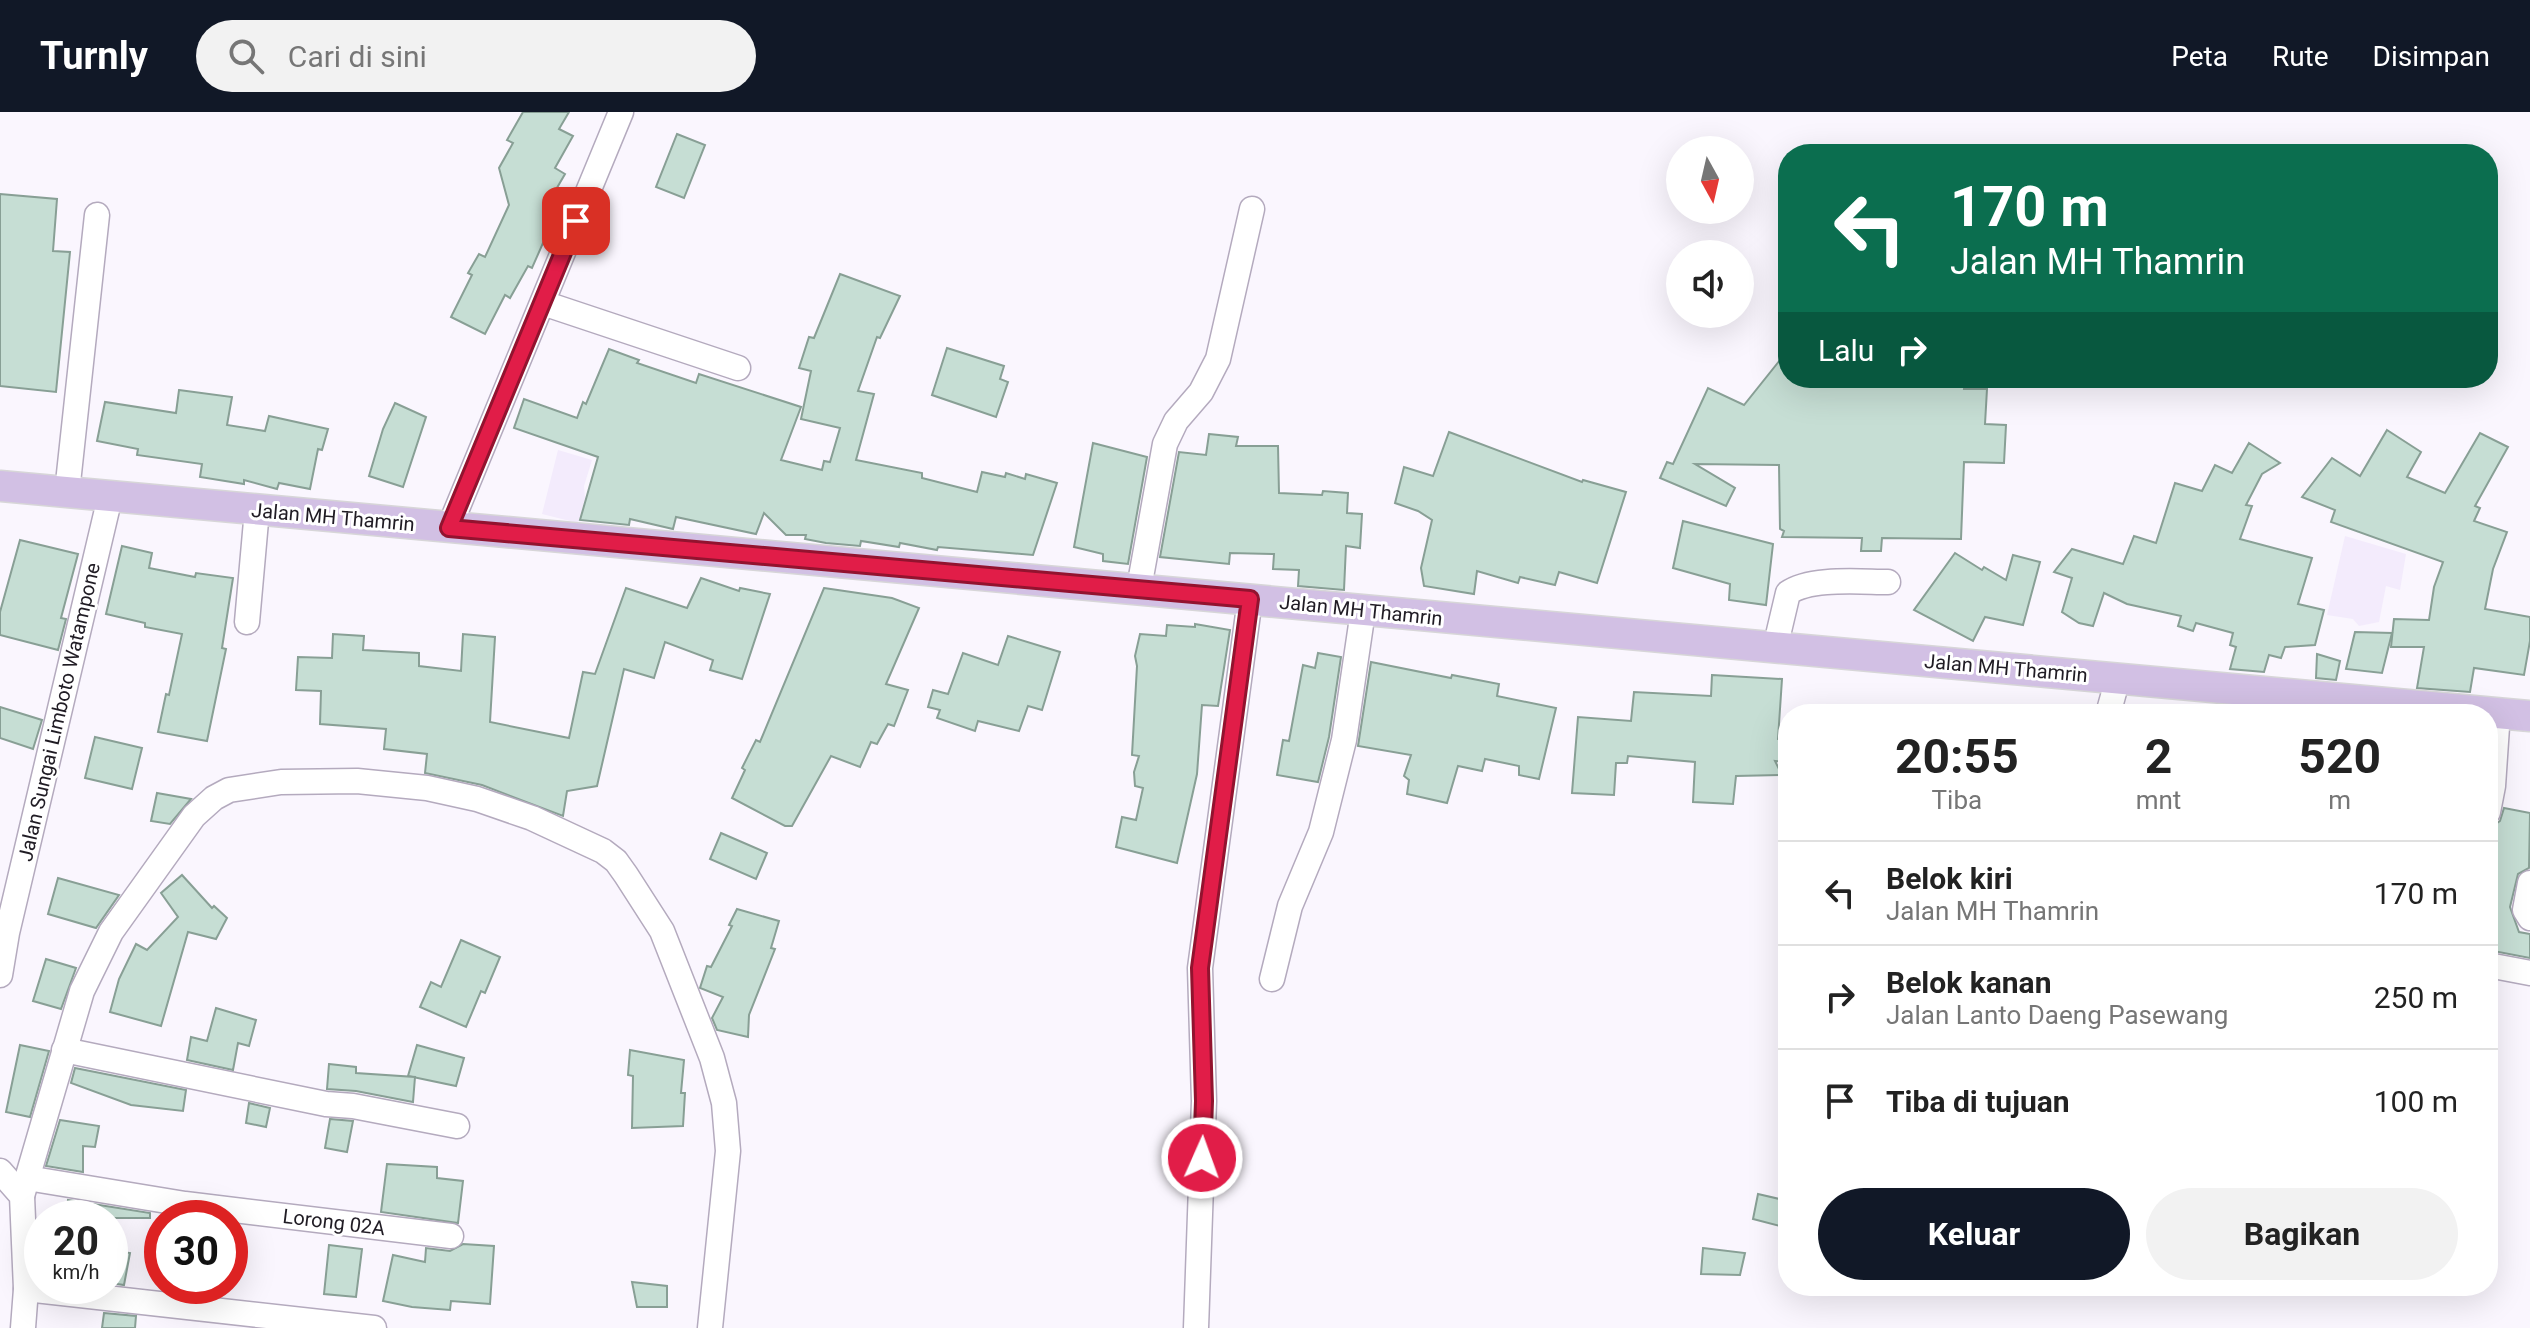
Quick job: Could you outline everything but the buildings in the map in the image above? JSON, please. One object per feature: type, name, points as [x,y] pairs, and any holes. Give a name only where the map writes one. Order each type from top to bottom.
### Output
[{"type":"main road","name":"Jalan MH Thamrin","points":[[0,486],[2409,704]]},
{"type":"main road","name":"Jalan MH Thamrin","points":[[2498,712],[2530,716]]},
{"type":"street","points":[[449,528],[621,112]]},
{"type":"street","points":[[1139,588],[1165,444],[1176,421],[1201,392],[1218,359],[1252,209]]},
{"type":"street","points":[[67,492],[97,215]]},
{"type":"street","points":[[543,303],[738,368]]},
{"type":"street","name":"Jalan Sungai Limboto Watampone","points":[[0,975],[7,933],[110,497]]},
{"type":"street","points":[[247,622],[257,510]]},
{"type":"street","points":[[1775,648],[1788,593],[1795,588],[1832,582],[1888,582]]},
{"type":"street","points":[[1196,1328],[1204,1101],[1200,968],[1250,599]]},
{"type":"street","points":[[1272,979],[1290,906],[1321,832],[1344,740],[1363,611]]},
{"type":"street","points":[[2111,704],[2118,678]]},
{"type":"street","points":[[25,1200],[25,1187],[82,991],[111,932],[194,816],[214,798],[229,790],[281,782],[357,781],[427,788],[477,799],[532,818],[603,851],[616,861],[662,931],[712,1058],[724,1103],[728,1151],[710,1328]]},
{"type":"street","points":[[2530,883],[2525,910],[2530,918]]},
{"type":"street","points":[[2498,967],[2530,973]]},
{"type":"street","points":[[64,1050],[326,1104],[353,1106],[457,1126]]},
{"type":"street","points":[[0,1171],[25,1187]]},
{"type":"street","name":"Lorong 02A","points":[[25,1187],[451,1236]]},
{"type":"street","points":[[128,1300],[374,1328]]},
{"type":"street","points":[[23,1328],[25,1304]]},
{"type":"shaded area","points":[[558,450],[592,460],[578,523],[542,514]]},
{"type":"shaded area","points":[[2345,536],[2406,554],[2400,590],[2386,586],[2379,622],[2359,626],[2353,619],[2327,615]]},
{"type":"route","points":[[576,221],[449,528],[1250,599],[1200,968],[1204,1101],[1202,1158]]}]
